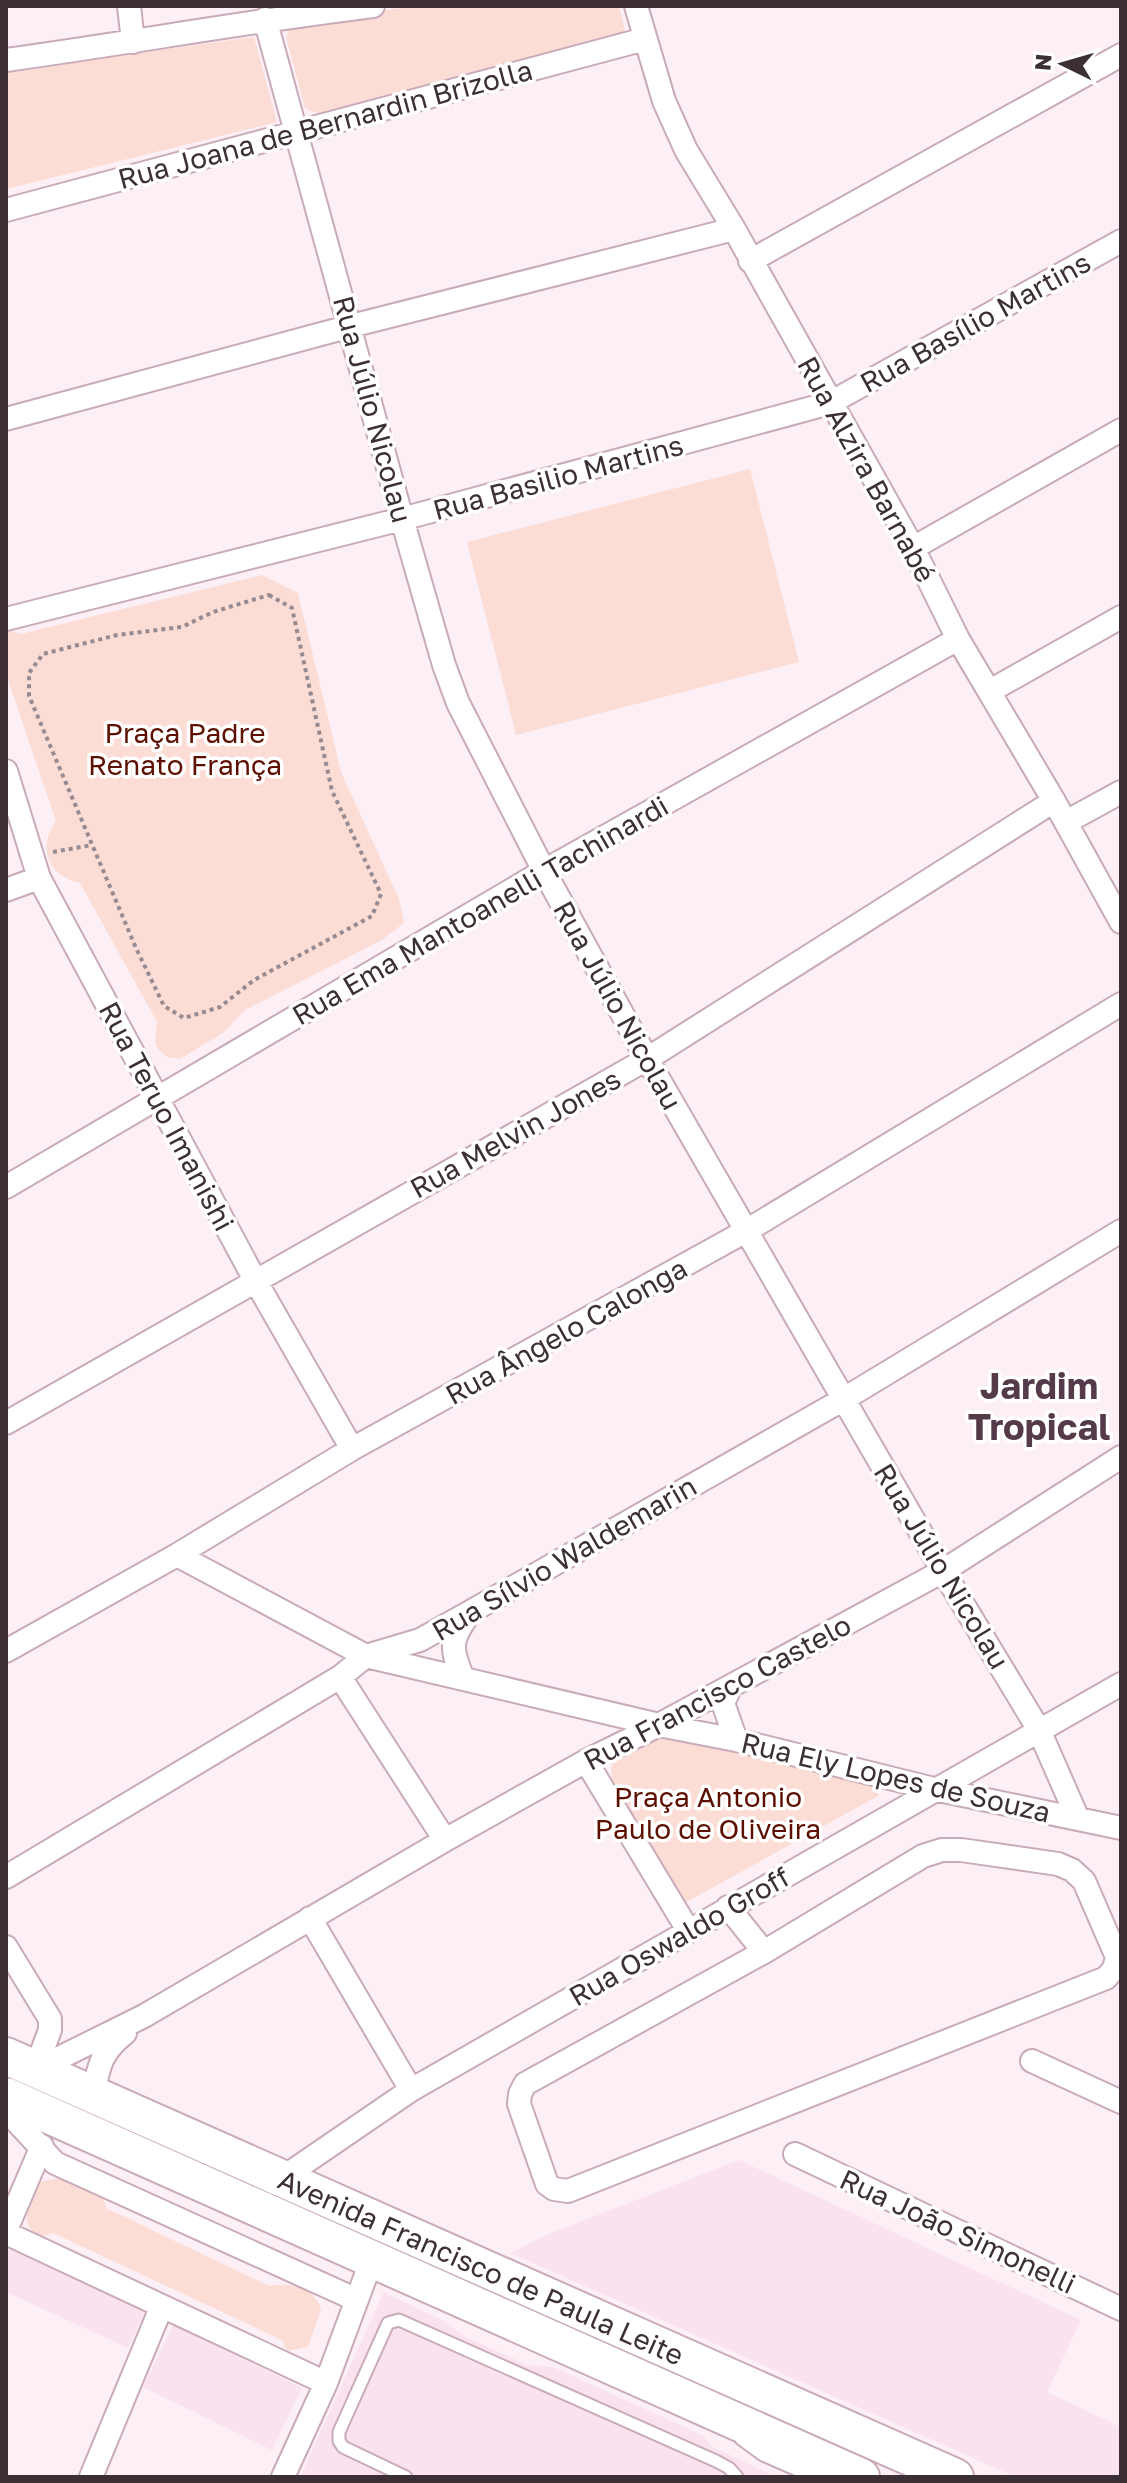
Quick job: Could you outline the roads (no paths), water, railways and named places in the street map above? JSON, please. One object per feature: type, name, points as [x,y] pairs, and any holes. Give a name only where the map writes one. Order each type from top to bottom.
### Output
[{"type":"main road","name":"Avenida Francisco de Paula Leite","points":[[21,2063],[955,2477]]},
{"type":"main road","name":"Avenida Francisco de Paula Leite","points":[[6,2096],[855,2474]]},
{"type":"main road","points":[[855,2474],[865,2437]]},
{"type":"street","points":[[129,6],[133,42]]},
{"type":"street","points":[[6,60],[265,19],[373,6]]},
{"type":"street","name":"Rua Alzira Barnabé","points":[[636,6],[664,101],[686,150],[734,229],[913,548],[958,639],[1121,922]]},
{"type":"street","name":"Rua Júlio Nicolau","points":[[265,19],[402,519],[458,703],[544,871],[647,1059],[943,1571],[1039,1730],[1078,1819]]},
{"type":"street","name":"Rua Joana de Bernardin Brizolla","points":[[6,210],[645,39]]},
{"type":"street","points":[[750,261],[1121,55]]},
{"type":"street","points":[[6,419],[351,326],[734,229]]},
{"type":"street","name":"Rua Basílio Martins","points":[[830,403],[1121,241]]},
{"type":"street","name":"Rua Basilio Martins","points":[[6,619],[402,519],[830,403]]},
{"type":"street","points":[[913,548],[1121,430]]},
{"type":"street","points":[[990,691],[1121,617]]},
{"type":"street","name":"Rua Ema Mantoanelli Tachinardi","points":[[6,1187],[544,871],[958,639]]},
{"type":"street","name":"Rua Teruo Imanishi","points":[[6,771],[39,878],[255,1280],[352,1449]]},
{"type":"street","points":[[1066,822],[1121,792]]},
{"type":"street","name":"Rua Melvin Jones","points":[[6,1423],[647,1059],[1054,801]]},
{"type":"street","points":[[6,890],[39,878]]},
{"type":"street","name":"Rua Ângelo Calonga","points":[[6,1651],[177,1555],[352,1449],[746,1231],[1121,1004]]},
{"type":"street","name":"Rua Sílvio Waldemarin","points":[[6,1877],[340,1677],[366,1656],[420,1640],[470,1612],[844,1399],[1121,1231]]},
{"type":"street","name":"Rua Francisco Castelo","points":[[93,2094],[107,2047],[144,2016],[586,1761],[659,1725],[943,1571],[1121,1457]]},
{"type":"street","name":"Rua Ely Lopes de Souza","points":[[177,1555],[366,1656],[659,1725],[736,1740],[934,1789],[1121,1828]]},
{"type":"street","points":[[463,1678],[454,1656],[454,1635],[470,1612]]},
{"type":"street","points":[[340,1677],[445,1840]]},
{"type":"street","name":"Rua Oswaldo Groff","points":[[245,2201],[411,2090],[1121,1684]]},
{"type":"street","points":[[731,1686],[723,1703],[736,1740]]},
{"type":"street","points":[[586,1761],[688,1930]]},
{"type":"street","points":[[942,1850],[961,1850],[1058,1864],[1072,1870],[1084,1881],[1117,1957],[1114,1969],[1106,1978],[568,2191],[554,2189],[547,2184],[519,2104],[525,2084],[764,1952],[923,1856],[942,1850]]},
{"type":"street","points":[[728,1907],[764,1952]]},
{"type":"street","points":[[310,1918],[411,2090]]},
{"type":"street","points":[[6,1947],[50,2019],[50,2030],[21,2063]]},
{"type":"street","name":"Rua Francisco Castelo","points":[[21,2063],[144,2016]]},
{"type":"street","points":[[1032,2061],[1121,2102]]},
{"type":"street","points":[[6,2110],[55,2163],[357,2300]]},
{"type":"street","points":[[42,2146],[14,2188],[6,2232],[161,2308],[326,2383]]},
{"type":"street","name":"Rua João Simonelli","points":[[795,2154],[1121,2309]]},
{"type":"street","points":[[283,2477],[326,2383],[372,2259]]},
{"type":"street","points":[[91,2477],[161,2308]]},
{"type":"lane","points":[[406,2477],[343,2447],[339,2441],[339,2432],[388,2323],[393,2320],[399,2320],[716,2461],[737,2477]]},
{"type":"lane","points":[[736,2423],[741,2439],[749,2446],[813,2477]]},
{"type":"district","name":"Jardim Tropical","points":[[1039,1406]]},
{"type":"park label","name":"Praça Padre Renato França","points":[[185,748]]},
{"type":"park label","name":"Praça Antonio Paulo de Oliveira","points":[[708,1812]]}]
